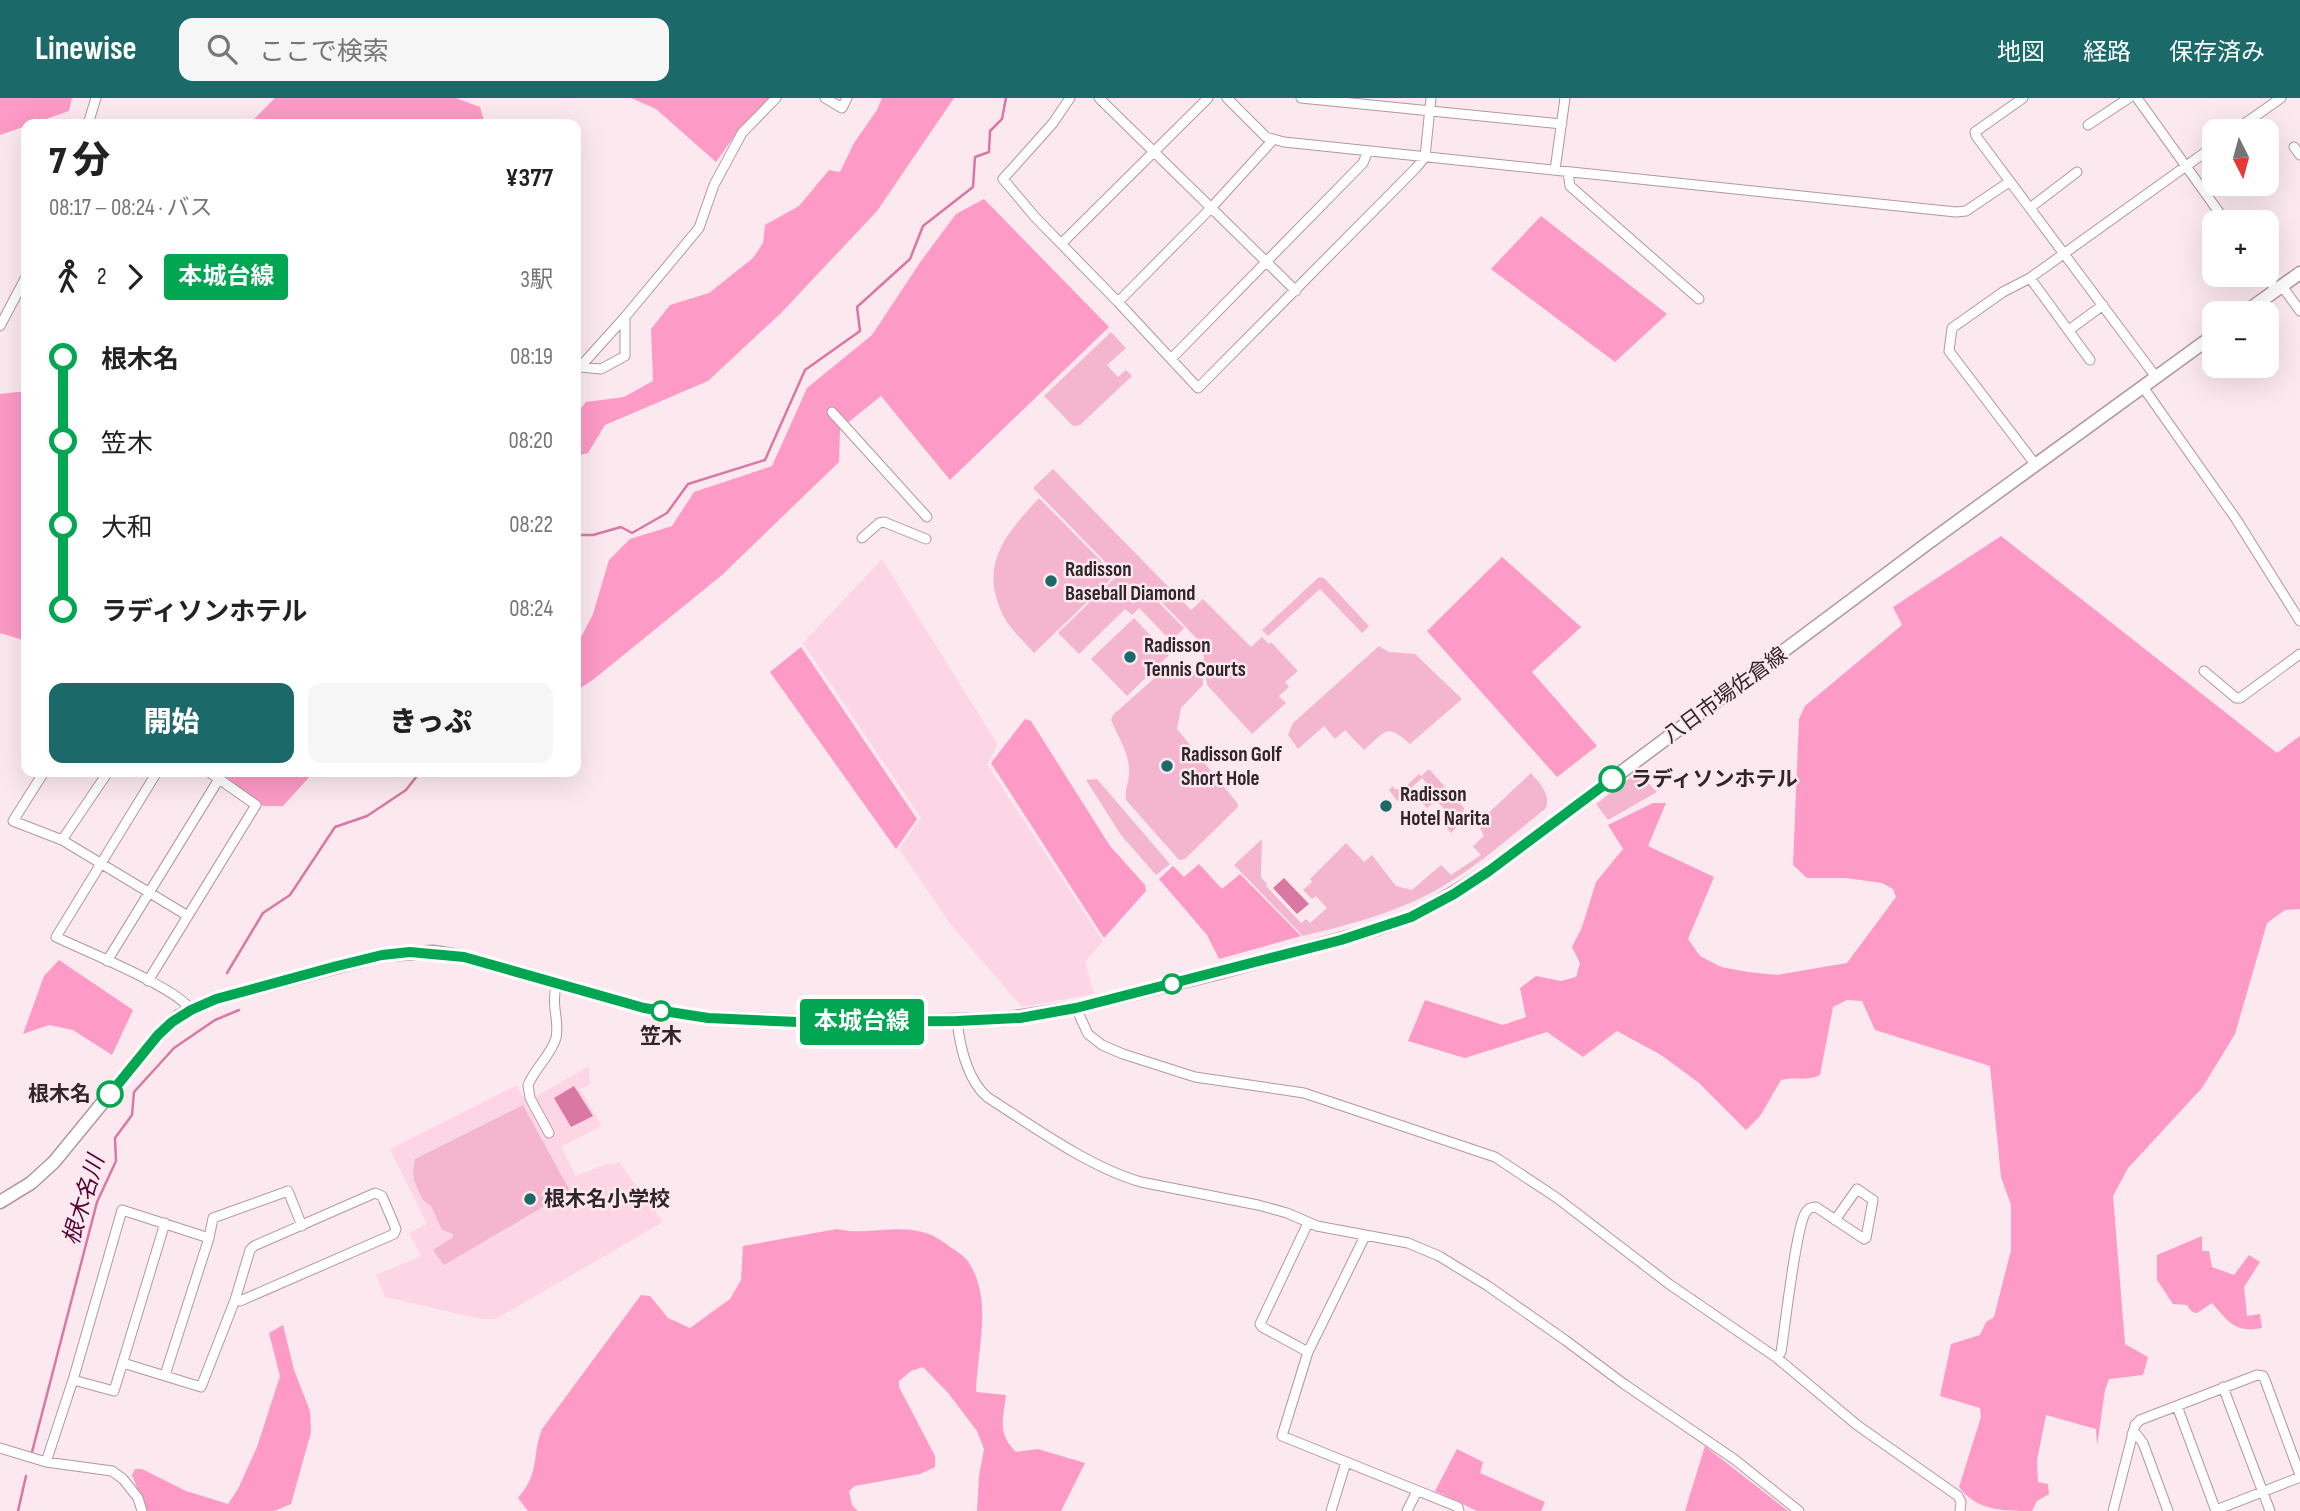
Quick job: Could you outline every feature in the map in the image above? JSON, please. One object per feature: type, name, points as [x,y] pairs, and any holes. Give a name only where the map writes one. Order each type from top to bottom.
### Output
[{"type":"main road","points":[[2261,301],[2300,273]]},
{"type":"main road","name":"八日市場佐倉線","points":[[0,1202],[31,1183],[54,1162],[158,1035],[172,1022],[216,999],[382,955],[410,952],[464,957],[644,1008],[708,1018],[843,1023],[957,1021],[1020,1018],[1076,1008],[1353,937],[1411,917],[1489,871],[2035,464],[2202,344]]},
{"type":"street","points":[[90,119],[96,98]]},
{"type":"street","points":[[581,366],[699,228],[714,185],[742,133],[776,98]]},
{"type":"street","points":[[825,98],[842,108],[847,98]]},
{"type":"street","points":[[1070,98],[1053,123],[1003,179],[1198,388],[1425,157],[1431,98]]},
{"type":"street","points":[[1099,98],[1296,291]]},
{"type":"street","points":[[1062,243],[1208,98]]},
{"type":"street","points":[[1227,98],[1272,141],[1956,212],[1966,211],[2010,182]]},
{"type":"street","points":[[1301,98],[1562,124]]},
{"type":"street","points":[[1555,170],[1565,98]]},
{"type":"street","points":[[2023,98],[1975,132],[2156,377]]},
{"type":"street","points":[[2088,125],[2129,98]]},
{"type":"street","points":[[2137,98],[2217,210]]},
{"type":"street","points":[[2251,119],[2281,98]]},
{"type":"street","points":[[1118,302],[1211,208],[1272,141]]},
{"type":"street","points":[[1171,359],[1363,163],[1368,151]]},
{"type":"street","points":[[2035,464],[1950,351],[1952,328],[2003,292],[2030,278],[2065,254],[2202,154]]},
{"type":"street","points":[[1567,172],[1570,186],[1699,299]]},
{"type":"street","points":[[2030,208],[2077,172]]},
{"type":"street","points":[[2030,278],[2090,360]]},
{"type":"street","points":[[0,326],[21,286]]},
{"type":"street","points":[[2279,288],[2300,312]]},
{"type":"street","points":[[2069,330],[2103,305]]},
{"type":"street","points":[[581,367],[601,369],[625,356],[625,317]]},
{"type":"street","points":[[2143,387],[2236,519],[2300,621]]},
{"type":"street","points":[[832,412],[927,517]]},
{"type":"street","points":[[862,538],[879,523],[884,522],[926,539]]},
{"type":"street","points":[[2203,671],[2236,698],[2240,698],[2300,654]]},
{"type":"street","points":[[41,777],[13,821],[62,840],[188,916]]},
{"type":"street","points":[[62,840],[105,777]]},
{"type":"street","points":[[154,777],[56,937],[180,998],[191,1010]]},
{"type":"street","points":[[148,981],[256,805],[216,777]]},
{"type":"street","points":[[107,961],[219,779]]},
{"type":"street","points":[[549,1133],[530,1098],[528,1085],[551,1049],[556,1036],[553,999],[557,983]]},
{"type":"street","points":[[1076,1008],[1088,1034],[1102,1045],[1123,1054],[1195,1077],[1304,1093],[1495,1157],[1557,1198],[1669,1284],[1777,1358],[1857,1425],[1958,1496],[1961,1502],[1960,1511]]},
{"type":"street","points":[[957,1021],[960,1045],[979,1091],[1088,1160],[1124,1177],[1258,1205],[1287,1213],[1308,1223],[1408,1243],[1458,1267],[1734,1459],[1800,1511]]},
{"type":"street","points":[[1777,1358],[1781,1352],[1802,1220],[1810,1208],[1816,1207],[1835,1220],[1864,1239],[1873,1200],[1857,1188],[1835,1220]]},
{"type":"street","points":[[165,1375],[213,1218],[288,1191],[302,1226]]},
{"type":"street","points":[[123,1363],[201,1387],[254,1246],[376,1193],[382,1196],[396,1229],[394,1234],[240,1301],[235,1300]]},
{"type":"street","points":[[46,1462],[73,1380],[122,1210],[209,1238]]},
{"type":"street","points":[[73,1380],[114,1391],[165,1223]]},
{"type":"street","points":[[1308,1223],[1260,1324],[1308,1352]]},
{"type":"street","points":[[1365,1236],[1308,1352],[1282,1436],[1458,1507],[1460,1511]]},
{"type":"street","points":[[2113,1511],[2132,1434],[2140,1420],[2257,1375],[2263,1376],[2300,1475],[2216,1511],[2177,1406]]},
{"type":"street","points":[[2223,1387],[2270,1511]]},
{"type":"street","points":[[2132,1434],[2137,1435],[2143,1443],[2168,1511]]},
{"type":"street","points":[[0,1448],[46,1462],[112,1471],[123,1479],[138,1498],[142,1511]]},
{"type":"street","points":[[1331,1511],[1346,1462]]},
{"type":"street","points":[[1407,1511],[1418,1491]]},
{"type":"shaded area","points":[[0,98],[72,98],[69,111],[46,119],[21,119],[21,128],[0,135]]},
{"type":"shaded area","points":[[275,98],[456,98],[480,107],[484,119],[254,119]]},
{"type":"shaded area","points":[[631,98],[772,98],[738,131],[716,162],[656,109]]},
{"type":"shaded area","points":[[882,98],[954,98],[877,211],[782,312],[708,381],[605,425],[588,453],[581,455],[581,408],[586,402],[624,397],[653,381],[651,329],[670,305],[709,293],[753,258],[763,243],[765,225],[799,206],[829,170],[840,172],[854,143]]},
{"type":"shaded area","points":[[984,199],[1109,327],[950,480],[881,396],[840,429],[839,462],[722,575],[581,688],[581,637],[593,614],[609,560],[630,539],[672,526],[694,492],[772,466],[807,388],[872,335],[956,214]]},
{"type":"shaded area","points":[[1541,216],[1667,314],[1615,362],[1491,269]]},
{"type":"shaded area","points":[[1111,332],[1126,348],[1107,365],[1118,377],[1126,370],[1132,376],[1080,425],[1073,426],[1044,396]]},
{"type":"shaded area","points":[[21,392],[21,639],[0,633],[0,394]]},
{"type":"shaded area","points":[[1053,469],[1191,610],[1203,599],[1251,647],[1262,637],[1269,644],[1271,642],[1298,671],[1285,682],[1289,687],[1279,696],[1286,703],[1252,734],[1207,685],[1202,644],[1154,594],[1152,596],[1184,628],[1171,641],[1139,608],[1132,615],[1125,609],[1079,654],[1058,633],[1118,575],[1033,488]]},
{"type":"shaded area","name":"Radisson Baseball Diamond","points":[[1039,498],[1115,575],[1034,653],[1005,619],[997,600],[994,567],[1005,539]]},
{"type":"shaded area","points":[[2001,536],[2277,753],[2300,736],[2300,909],[2285,910],[2267,923],[2235,1034],[2202,1088],[2128,1168],[2113,1196],[2125,1344],[2148,1357],[2143,1375],[2109,1379],[2097,1446],[2096,1429],[2046,1415],[2037,1460],[2038,1482],[2048,1484],[2049,1494],[2037,1501],[2032,1511],[1992,1508],[1974,1501],[1959,1487],[1981,1417],[1980,1408],[1940,1396],[1951,1344],[1980,1335],[1986,1322],[1994,1317],[2011,1250],[2011,1205],[2001,1177],[1990,1066],[1875,1030],[1862,1001],[1847,1000],[1833,1007],[1820,1075],[1781,1080],[1760,1116],[1746,1130],[1699,1083],[1661,1055],[1617,1031],[1583,1057],[1547,1032],[1465,1058],[1408,1041],[1425,1000],[1503,1025],[1526,1017],[1520,988],[1536,976],[1561,981],[1576,977],[1580,963],[1572,947],[1582,927],[1596,882],[1623,849],[1608,825],[1653,803],[1666,803],[1648,846],[1714,877],[1688,939],[1700,956],[1721,967],[1777,975],[1847,963],[1896,897],[1893,889],[1882,883],[1846,878],[1807,878],[1793,865],[1799,719],[1805,706],[1902,625],[1893,607]]},
{"type":"shaded area","points":[[1502,557],[1581,627],[1532,672],[1597,746],[1557,777],[1427,631]]},
{"type":"shaded area","points":[[882,559],[998,745],[987,764],[1103,941],[1085,962],[1094,994],[1022,1007],[951,925],[899,849],[921,818],[803,643]]},
{"type":"shaded area","points":[[1319,577],[1324,578],[1369,626],[1362,633],[1320,589],[1268,636],[1262,630]]},
{"type":"shaded area","name":"Radisson Tennis Courts","points":[[1134,618],[1169,655],[1127,696],[1091,659]]},
{"type":"shaded area","points":[[1379,646],[1389,652],[1415,654],[1462,699],[1410,744],[1391,731],[1382,734],[1364,750],[1345,730],[1335,739],[1324,726],[1298,749],[1288,735],[1293,723]]},
{"type":"shaded area","points":[[801,647],[917,819],[896,849],[770,672]]},
{"type":"shaded area","name":"Radisson Golf Short Hole","points":[[1168,666],[1176,666],[1203,676],[1203,685],[1181,708],[1177,729],[1238,804],[1185,859],[1179,860],[1126,800],[1128,759],[1111,720],[1113,715]]},
{"type":"shaded area","points":[[1025,719],[1031,721],[1110,846],[1145,885],[1146,891],[1104,938],[991,763]]},
{"type":"shaded area","points":[[1429,769],[1464,808],[1461,822],[1451,833],[1447,828],[1454,820],[1436,800],[1427,808],[1417,797],[1429,786],[1422,778],[1397,801],[1389,790],[1393,786],[1394,789],[1403,789],[1419,774],[1421,776]]},
{"type":"shaded area","points":[[1638,772],[1657,792],[1608,820],[1596,804]]},
{"type":"shaded area","points":[[1531,773],[1546,794],[1546,808],[1447,884],[1410,903],[1371,918],[1303,936],[1234,865],[1262,839],[1261,877],[1266,886],[1301,923],[1306,919],[1310,923],[1327,908],[1316,896],[1312,899],[1303,890],[1312,882],[1310,879],[1346,843],[1364,862],[1372,855],[1396,886],[1412,890],[1441,865],[1451,875],[1481,855],[1473,846],[1484,836],[1480,828],[1482,819]]},
{"type":"shaded area","points":[[226,777],[309,777],[283,806],[263,806]]},
{"type":"shaded area","points":[[1097,779],[1170,864],[1156,875],[1121,835],[1086,780]]},
{"type":"shaded area","points":[[1199,864],[1222,889],[1240,874],[1301,936],[1219,959],[1207,935],[1159,879],[1173,866],[1184,877]]},
{"type":"shaded area","points":[[1284,878],[1309,904],[1297,914],[1273,888]]},
{"type":"shaded area","points":[[59,960],[133,1010],[112,1055],[73,1030],[49,1025],[23,1034],[44,976]]},
{"type":"shaded area","name":"根木名小学校","points":[[589,1066],[590,1085],[580,1089],[602,1126],[561,1147],[576,1176],[619,1162],[663,1222],[496,1319],[481,1319],[385,1297],[376,1275],[421,1256],[409,1233],[427,1224],[390,1149],[517,1085],[544,1136],[553,1130],[535,1097]]},
{"type":"shaded area","points":[[574,1086],[593,1116],[571,1127],[554,1098]]},
{"type":"shaded area","points":[[523,1105],[570,1191],[444,1265],[433,1250],[452,1238],[453,1234],[442,1230],[431,1206],[422,1199],[414,1180],[415,1159]]},
{"type":"shaded area","points":[[837,1229],[901,1229],[922,1232],[941,1240],[967,1260],[980,1290],[982,1307],[976,1392],[1006,1395],[1004,1432],[1016,1452],[1038,1449],[1085,1463],[1061,1511],[977,1511],[984,1449],[977,1431],[949,1394],[923,1367],[911,1371],[899,1381],[899,1387],[935,1456],[935,1467],[920,1474],[855,1486],[849,1491],[852,1505],[858,1511],[528,1511],[518,1498],[533,1472],[542,1429],[641,1295],[650,1296],[668,1318],[690,1328],[730,1299],[741,1280],[743,1246]]},
{"type":"shaded area","points":[[2202,1236],[2202,1251],[2209,1251],[2212,1267],[2234,1275],[2249,1255],[2260,1262],[2244,1287],[2247,1316],[2260,1314],[2262,1328],[2238,1327],[2228,1321],[2212,1303],[2197,1313],[2192,1312],[2187,1305],[2173,1304],[2157,1280],[2157,1255]]},
{"type":"shaded area","points":[[283,1325],[294,1370],[310,1411],[311,1432],[291,1504],[274,1511],[146,1511],[132,1475],[135,1469],[142,1469],[186,1491],[228,1504],[238,1489],[257,1447],[280,1376],[269,1333]]},
{"type":"shaded area","points":[[1705,1446],[1788,1511],[1685,1511]]},
{"type":"shaded area","points":[[1457,1449],[1483,1462],[1480,1473],[1545,1502],[1541,1511],[1477,1511],[1435,1491]]},
{"type":"waterway","name":"根木名川","points":[[581,535],[593,535],[621,527],[632,533],[667,513],[688,484],[765,460],[805,370],[860,331],[857,307],[910,259],[923,226],[973,187],[975,157],[989,152],[990,131],[1002,119],[1006,98]]},
{"type":"waterway","name":"根木名川","points":[[227,973],[263,913],[290,895],[335,827],[367,816],[406,790],[416,777]]},
{"type":"waterway","name":"根木名川","points":[[32,1452],[97,1202],[116,1161],[115,1138],[132,1115],[134,1092],[174,1048],[215,1020],[239,1010]]},
{"type":"waterway","name":"根木名川","points":[[18,1511],[26,1476]]},
{"type":"bus line","name":"本城台線","points":[[110,1094],[158,1035],[179,1016],[191,1010],[216,999],[337,966],[382,955],[410,952],[433,952],[464,957],[644,1008],[708,1018],[843,1023],[957,1021],[1020,1018],[1076,1008],[1341,940],[1411,917],[1489,871],[1612,779]]},
{"type":"place","name":"Radisson Baseball Diamond","points":[[1051,581]]},
{"type":"place","name":"Radisson Tennis Courts","points":[[1130,657]]},
{"type":"place","name":"Radisson Golf Short Hole","points":[[1167,766]]},
{"type":"place","name":"ラディソンホテル","points":[[1612,779]]},
{"type":"place","name":"Radisson Hotel Narita","points":[[1386,806]]},
{"type":"place","name":"笠木","points":[[661,1011]]},
{"type":"place","name":"根木名","points":[[110,1094]]},
{"type":"place","name":"根木名小学校","points":[[530,1199]]}]
